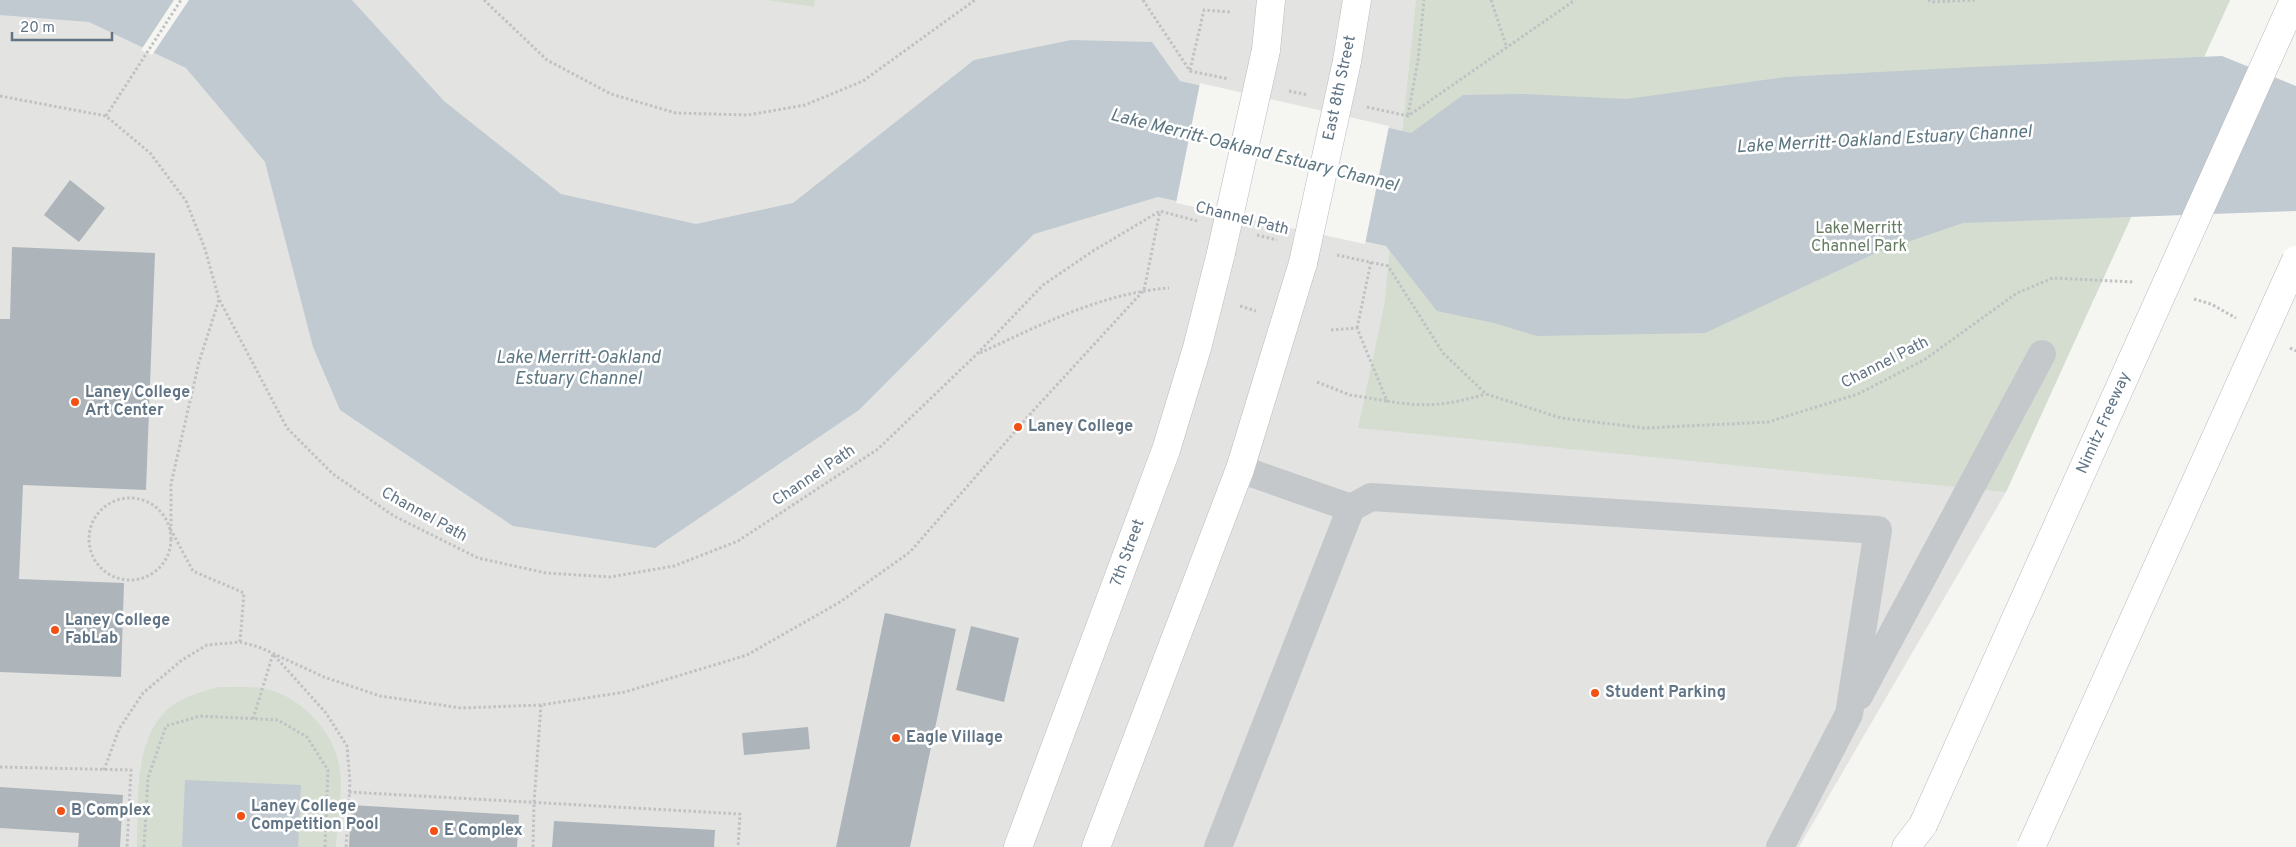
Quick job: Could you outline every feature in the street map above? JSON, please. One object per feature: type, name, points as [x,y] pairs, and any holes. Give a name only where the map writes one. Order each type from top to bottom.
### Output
[{"type":"main road","name":"7th Street","points":[[1018,847],[1166,450],[1197,348],[1221,253],[1266,50],[1271,0]]},
{"type":"main road","name":"East 8th Street","points":[[1295,253],[1346,61],[1357,0]]},
{"type":"main road","name":"Nimitz Freeway","points":[[1906,847],[1918,836],[2294,0]]},
{"type":"main road","points":[[1096,847],[1240,469],[1295,253]]},
{"type":"main road","points":[[2031,847],[2296,260]]},
{"type":"lane","points":[[1780,847],[2042,354]]},
{"type":"lane","points":[[1240,469],[1351,508]]},
{"type":"lane","points":[[1218,847],[1351,508],[1371,497],[1878,530],[1849,714]]},
{"type":"path","points":[[106,116],[181,0]]},
{"type":"path","points":[[484,0],[547,60],[611,94],[676,113],[748,115],[806,105],[863,81],[975,0]]},
{"type":"path","points":[[1408,116],[1418,60],[1424,0]]},
{"type":"path","points":[[1491,0],[1508,48]]},
{"type":"path","points":[[1928,0],[1932,2],[1976,0]]},
{"type":"path","points":[[1190,71],[1204,10],[1230,12]]},
{"type":"path","name":"Channel Path","points":[[0,96],[106,116],[150,153],[186,201],[205,249],[220,299],[287,428],[333,474],[394,516],[478,558],[546,573],[610,577],[674,566],[738,542],[878,449],[977,354],[1043,285],[1093,251],[1160,211],[1205,222]]},
{"type":"path","points":[[104,770],[119,729],[143,693],[182,660],[208,645],[240,642],[259,647],[324,677],[380,696],[461,708],[541,705],[625,692],[747,654],[840,602],[910,552],[1032,412],[1144,290],[1160,211]]},
{"type":"path","name":"Channel Path","points":[[1250,234],[1295,253]]},
{"type":"path","name":"Channel Path","points":[[1332,254],[1388,266],[1443,353],[1486,394],[1561,418],[1645,428],[1768,422],[1858,394],[1924,360],[2017,293],[2053,278],[2140,282]]},
{"type":"path","points":[[1371,262],[1357,328],[1387,401]]},
{"type":"path","name":"Channel Path","points":[[977,354],[1064,314],[1144,290],[1169,288]]},
{"type":"path","points":[[220,299],[199,362],[171,484],[171,530],[172,544],[168,557],[152,574],[139,579],[124,580],[109,575],[99,566],[91,552],[89,534],[94,518],[104,507],[124,498],[144,500],[156,506],[166,518],[171,530],[193,571],[244,593],[240,642]]},
{"type":"path","points":[[2193,299],[2211,304],[2236,318]]},
{"type":"path","points":[[1240,306],[1259,311]]},
{"type":"path","points":[[1330,330],[1357,328]]},
{"type":"path","points":[[2288,347],[2296,351]]},
{"type":"path","points":[[1316,382],[1350,395],[1416,406],[1451,404],[1486,394]]},
{"type":"path","points":[[253,719],[273,654]]},
{"type":"path","points":[[273,654],[326,713],[347,746],[349,792],[346,847]]},
{"type":"path","points":[[533,847],[534,802],[541,705]]},
{"type":"path","points":[[144,847],[148,778],[166,726],[200,716],[278,720],[307,737],[328,770],[325,847]]},
{"type":"path","points":[[0,767],[131,770],[127,847]]},
{"type":"path","points":[[349,792],[740,814],[738,847]]},
{"type":"shaded area","name":"Laney College","points":[[0,0],[2230,0],[2006,492],[1799,847],[0,847]]},
{"type":"green space","points":[[767,0],[815,0],[814,7]]},
{"type":"green space","name":"Lake Merritt Channel Park","points":[[1416,0],[2230,0],[2006,492],[1358,428],[1384,306]]},
{"type":"green space","points":[[219,687],[255,687],[288,697],[309,713],[327,734],[338,758],[341,779],[336,847],[137,847],[140,769],[151,731],[162,715],[176,703],[191,695]]},
{"type":"water","name":"Lake Merritt-Oakland Estuary Channel","points":[[0,0],[352,0],[444,101],[561,194],[696,224],[793,203],[974,60],[1071,40],[1152,42],[1180,81],[1411,133],[1463,95],[1523,94],[1627,99],[1786,77],[2222,56],[2296,86],[2296,211],[1963,223],[1878,252],[1705,333],[1537,336],[1494,323],[1437,311],[1386,246],[1158,197],[1034,234],[859,410],[655,548],[513,526],[340,410],[313,347],[265,162],[186,68],[89,22],[0,15]]},
{"type":"water","name":"Laney College Competition Pool","points":[[185,780],[301,785],[298,847],[182,847]]},
{"type":"pier","points":[[174,0],[189,0],[152,55],[141,50]]},
{"type":"pier","points":[[1200,83],[1389,126],[1365,244],[1176,203]]},
{"type":"building","points":[[70,180],[105,208],[79,242],[44,215]]},
{"type":"building","name":"Laney College Art Center","points":[[12,247],[155,253],[146,490],[23,485],[19,579],[124,583],[121,677],[0,672],[0,319],[10,319]]},
{"type":"building","name":"Eagle Village","points":[[885,613],[956,629],[910,847],[836,847]]},
{"type":"building","points":[[971,626],[1019,638],[1004,702],[956,690]]},
{"type":"building","points":[[808,727],[810,749],[744,755],[742,733]]},
{"type":"building","name":"B Complex","points":[[0,787],[123,795],[120,847],[78,847],[79,833],[0,828]]},
{"type":"building","name":"E Complex","points":[[351,805],[519,815],[517,847],[349,847]]},
{"type":"building","name":"E Complex","points":[[554,821],[715,830],[714,847],[552,847]]},
{"type":"place","name":"Laney College Art Center","points":[[75,402]]},
{"type":"place","name":"Laney College","points":[[1018,427]]},
{"type":"place","name":"Laney College FabLab","points":[[55,630]]},
{"type":"place","name":"Student Parking","points":[[1595,693]]},
{"type":"place","name":"Eagle Village","points":[[896,738]]},
{"type":"place","name":"B Complex","points":[[61,811]]},
{"type":"place","name":"Laney College Competition Pool","points":[[241,816]]},
{"type":"place","name":"E Complex","points":[[434,831]]}]
